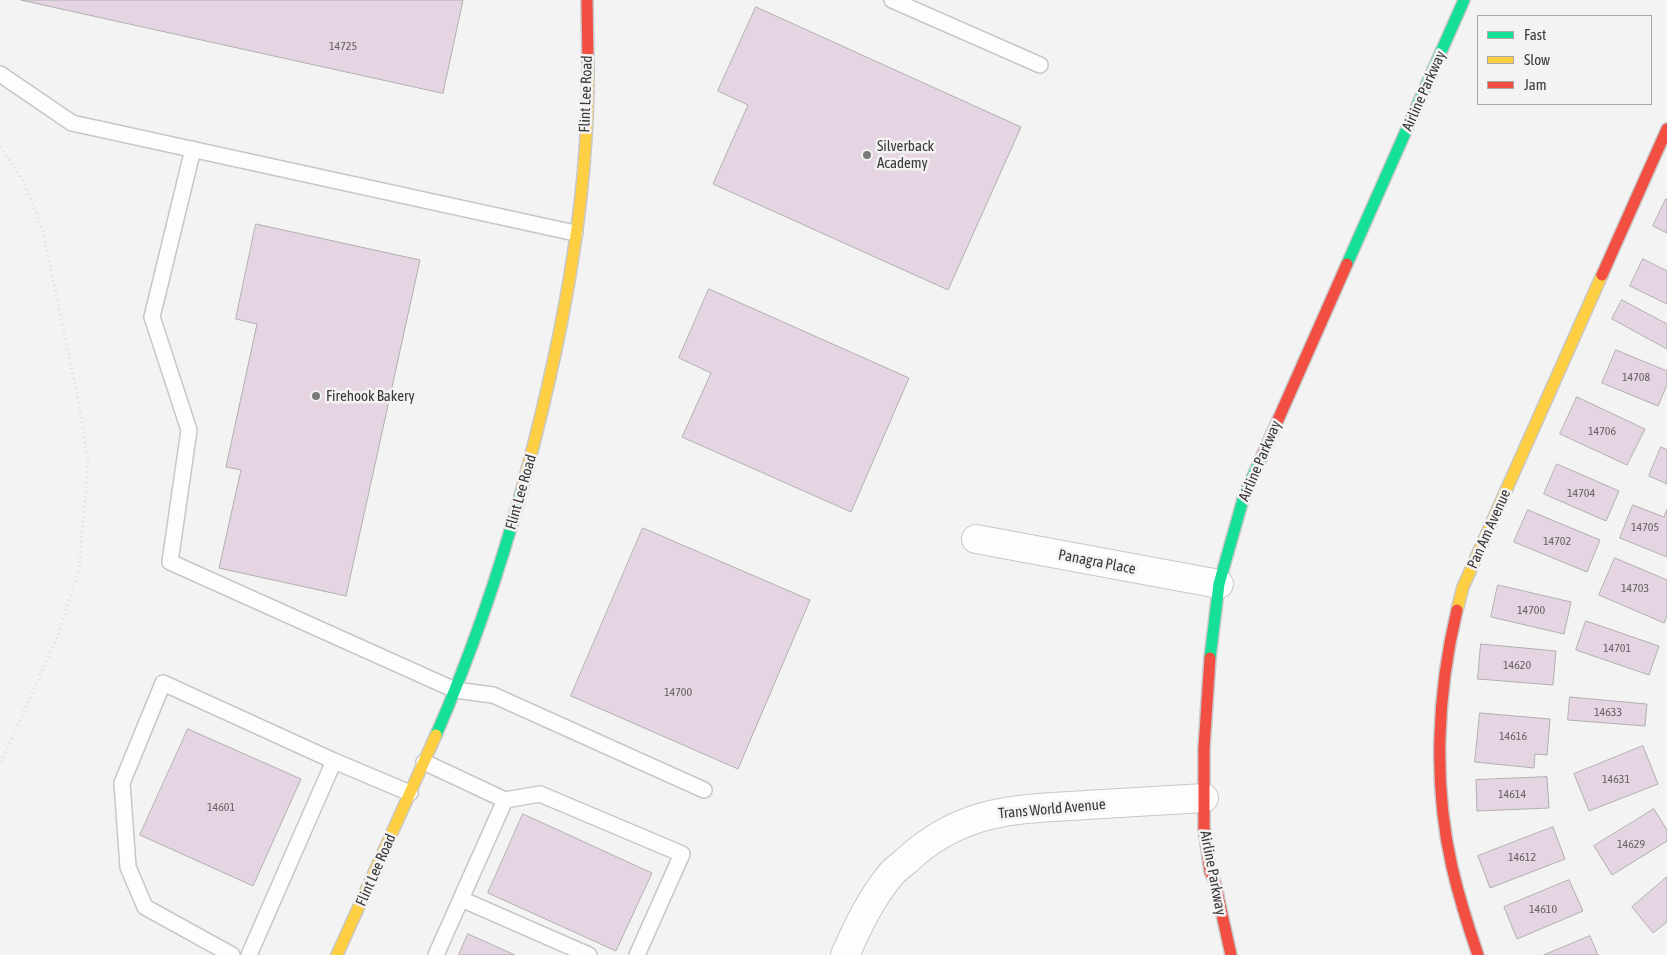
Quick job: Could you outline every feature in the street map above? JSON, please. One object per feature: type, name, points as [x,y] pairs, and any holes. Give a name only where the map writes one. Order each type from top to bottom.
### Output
[{"type":"street","name":"Flint Lee Road","points":[[338,955],[455,690],[476,635],[518,507],[533,452],[553,367],[575,233],[582,176],[587,108],[587,0]]},
{"type":"street","name":"Airline Parkway","points":[[1231,955],[1216,883],[1210,871],[1204,828],[1204,748],[1210,657],[1219,584],[1244,496],[1464,0]]},
{"type":"street","name":"Pan Am Avenue","points":[[1478,955],[1470,937],[1454,878],[1442,805],[1440,746],[1445,672],[1455,615],[1463,587],[1667,128]]},
{"type":"street","name":"Panagra Place","points":[[976,539],[1219,584]]},
{"type":"street","name":"Trans World Avenue","points":[[845,955],[863,916],[893,872],[929,842],[957,826],[987,815],[1019,809],[1204,798]]},
{"type":"lane","points":[[892,0],[1040,65]]},
{"type":"lane","points":[[0,74],[72,123],[575,233]]},
{"type":"lane","points":[[193,149],[152,317],[189,430],[170,562],[455,690],[493,695],[704,790]]},
{"type":"lane","points":[[232,955],[145,907],[128,867],[122,783],[163,684],[410,793]]},
{"type":"lane","points":[[249,955],[334,761]]},
{"type":"lane","points":[[424,762],[505,800],[540,794],[682,854],[637,955]]},
{"type":"lane","points":[[436,955],[505,800]]},
{"type":"lane","points":[[461,899],[589,955]]},
{"type":"path","points":[[0,147],[23,180],[42,228],[79,403],[88,463],[79,570],[58,635],[0,765]]},
{"type":"building","points":[[21,0],[463,0],[443,93]]},
{"type":"building","name":"Silverback Academy","points":[[756,7],[1021,127],[948,290],[713,184],[748,105],[718,91]]},
{"type":"building","points":[[1667,200],[1667,233],[1653,226]]},
{"type":"building","name":"Firehook Bakery","points":[[256,224],[420,260],[346,596],[219,568],[241,470],[226,467],[257,324],[236,319]]},
{"type":"building","points":[[1643,259],[1667,271],[1667,304],[1630,286]]},
{"type":"building","points":[[709,289],[909,378],[851,512],[682,437],[711,373],[679,358]]},
{"type":"building","points":[[1622,300],[1667,324],[1667,349],[1612,319]]},
{"type":"building","points":[[1616,350],[1667,371],[1667,385],[1658,406],[1602,383]]},
{"type":"building","points":[[1577,397],[1645,429],[1627,465],[1560,434]]},
{"type":"building","points":[[1661,447],[1667,450],[1667,484],[1649,476]]},
{"type":"building","points":[[1557,464],[1619,491],[1606,521],[1544,494]]},
{"type":"building","points":[[1633,505],[1664,517],[1667,509],[1667,557],[1620,538]]},
{"type":"building","points":[[1528,510],[1600,540],[1587,572],[1514,542]]},
{"type":"building","points":[[643,528],[810,600],[738,769],[571,696]]},
{"type":"building","points":[[1615,558],[1667,580],[1667,616],[1664,623],[1599,595]]},
{"type":"building","points":[[1498,585],[1571,602],[1564,634],[1491,617]]},
{"type":"building","points":[[1586,621],[1659,646],[1649,675],[1576,650]]},
{"type":"building","points":[[1481,644],[1556,651],[1553,685],[1478,679]]},
{"type":"building","points":[[1570,697],[1647,704],[1645,726],[1568,720]]},
{"type":"building","points":[[1480,713],[1550,719],[1547,755],[1535,754],[1534,768],[1475,762]]},
{"type":"building","points":[[188,729],[301,779],[253,886],[140,835]]},
{"type":"building","points":[[1643,746],[1658,784],[1589,811],[1574,774]]},
{"type":"building","points":[[1547,777],[1549,808],[1477,811],[1476,780]]},
{"type":"building","points":[[1654,809],[1667,830],[1667,841],[1612,875],[1594,846]]},
{"type":"building","points":[[523,814],[652,873],[616,951],[488,893]]},
{"type":"building","points":[[1553,827],[1565,859],[1490,888],[1478,856]]},
{"type":"building","points":[[1667,877],[1667,922],[1653,933],[1632,907]]},
{"type":"building","points":[[1569,880],[1583,911],[1517,939],[1504,907]]},
{"type":"building","points":[[468,934],[515,955],[459,955]]},
{"type":"building","points":[[1590,936],[1598,955],[1544,955]]},
{"type":"traffic: fast","points":[[1347,264],[1464,0]]},
{"type":"traffic: fast","points":[[1210,658],[1219,584],[1244,496],[1262,456]]},
{"type":"traffic: fast","points":[[436,735],[484,614],[522,489]]},
{"type":"traffic: slow","points":[[522,489],[548,385],[569,280],[583,173],[587,120],[588,66]]},
{"type":"traffic: slow","points":[[1457,610],[1463,587],[1602,275]]},
{"type":"traffic: slow","points":[[337,955],[436,735]]},
{"type":"traffic: jam","points":[[587,0],[588,66]]},
{"type":"traffic: jam","points":[[1602,275],[1667,129]]},
{"type":"traffic: jam","points":[[1262,456],[1347,264]]},
{"type":"traffic: jam","points":[[1457,610],[1450,641],[1442,706],[1440,739],[1442,804],[1452,867],[1478,955]]},
{"type":"traffic: jam","points":[[1210,658],[1204,748],[1204,828],[1210,871],[1215,883],[1231,955]]},
{"type":"place","name":"Silverback Academy","points":[[867,155]]},
{"type":"place","name":"Firehook Bakery","points":[[316,396]]}]
